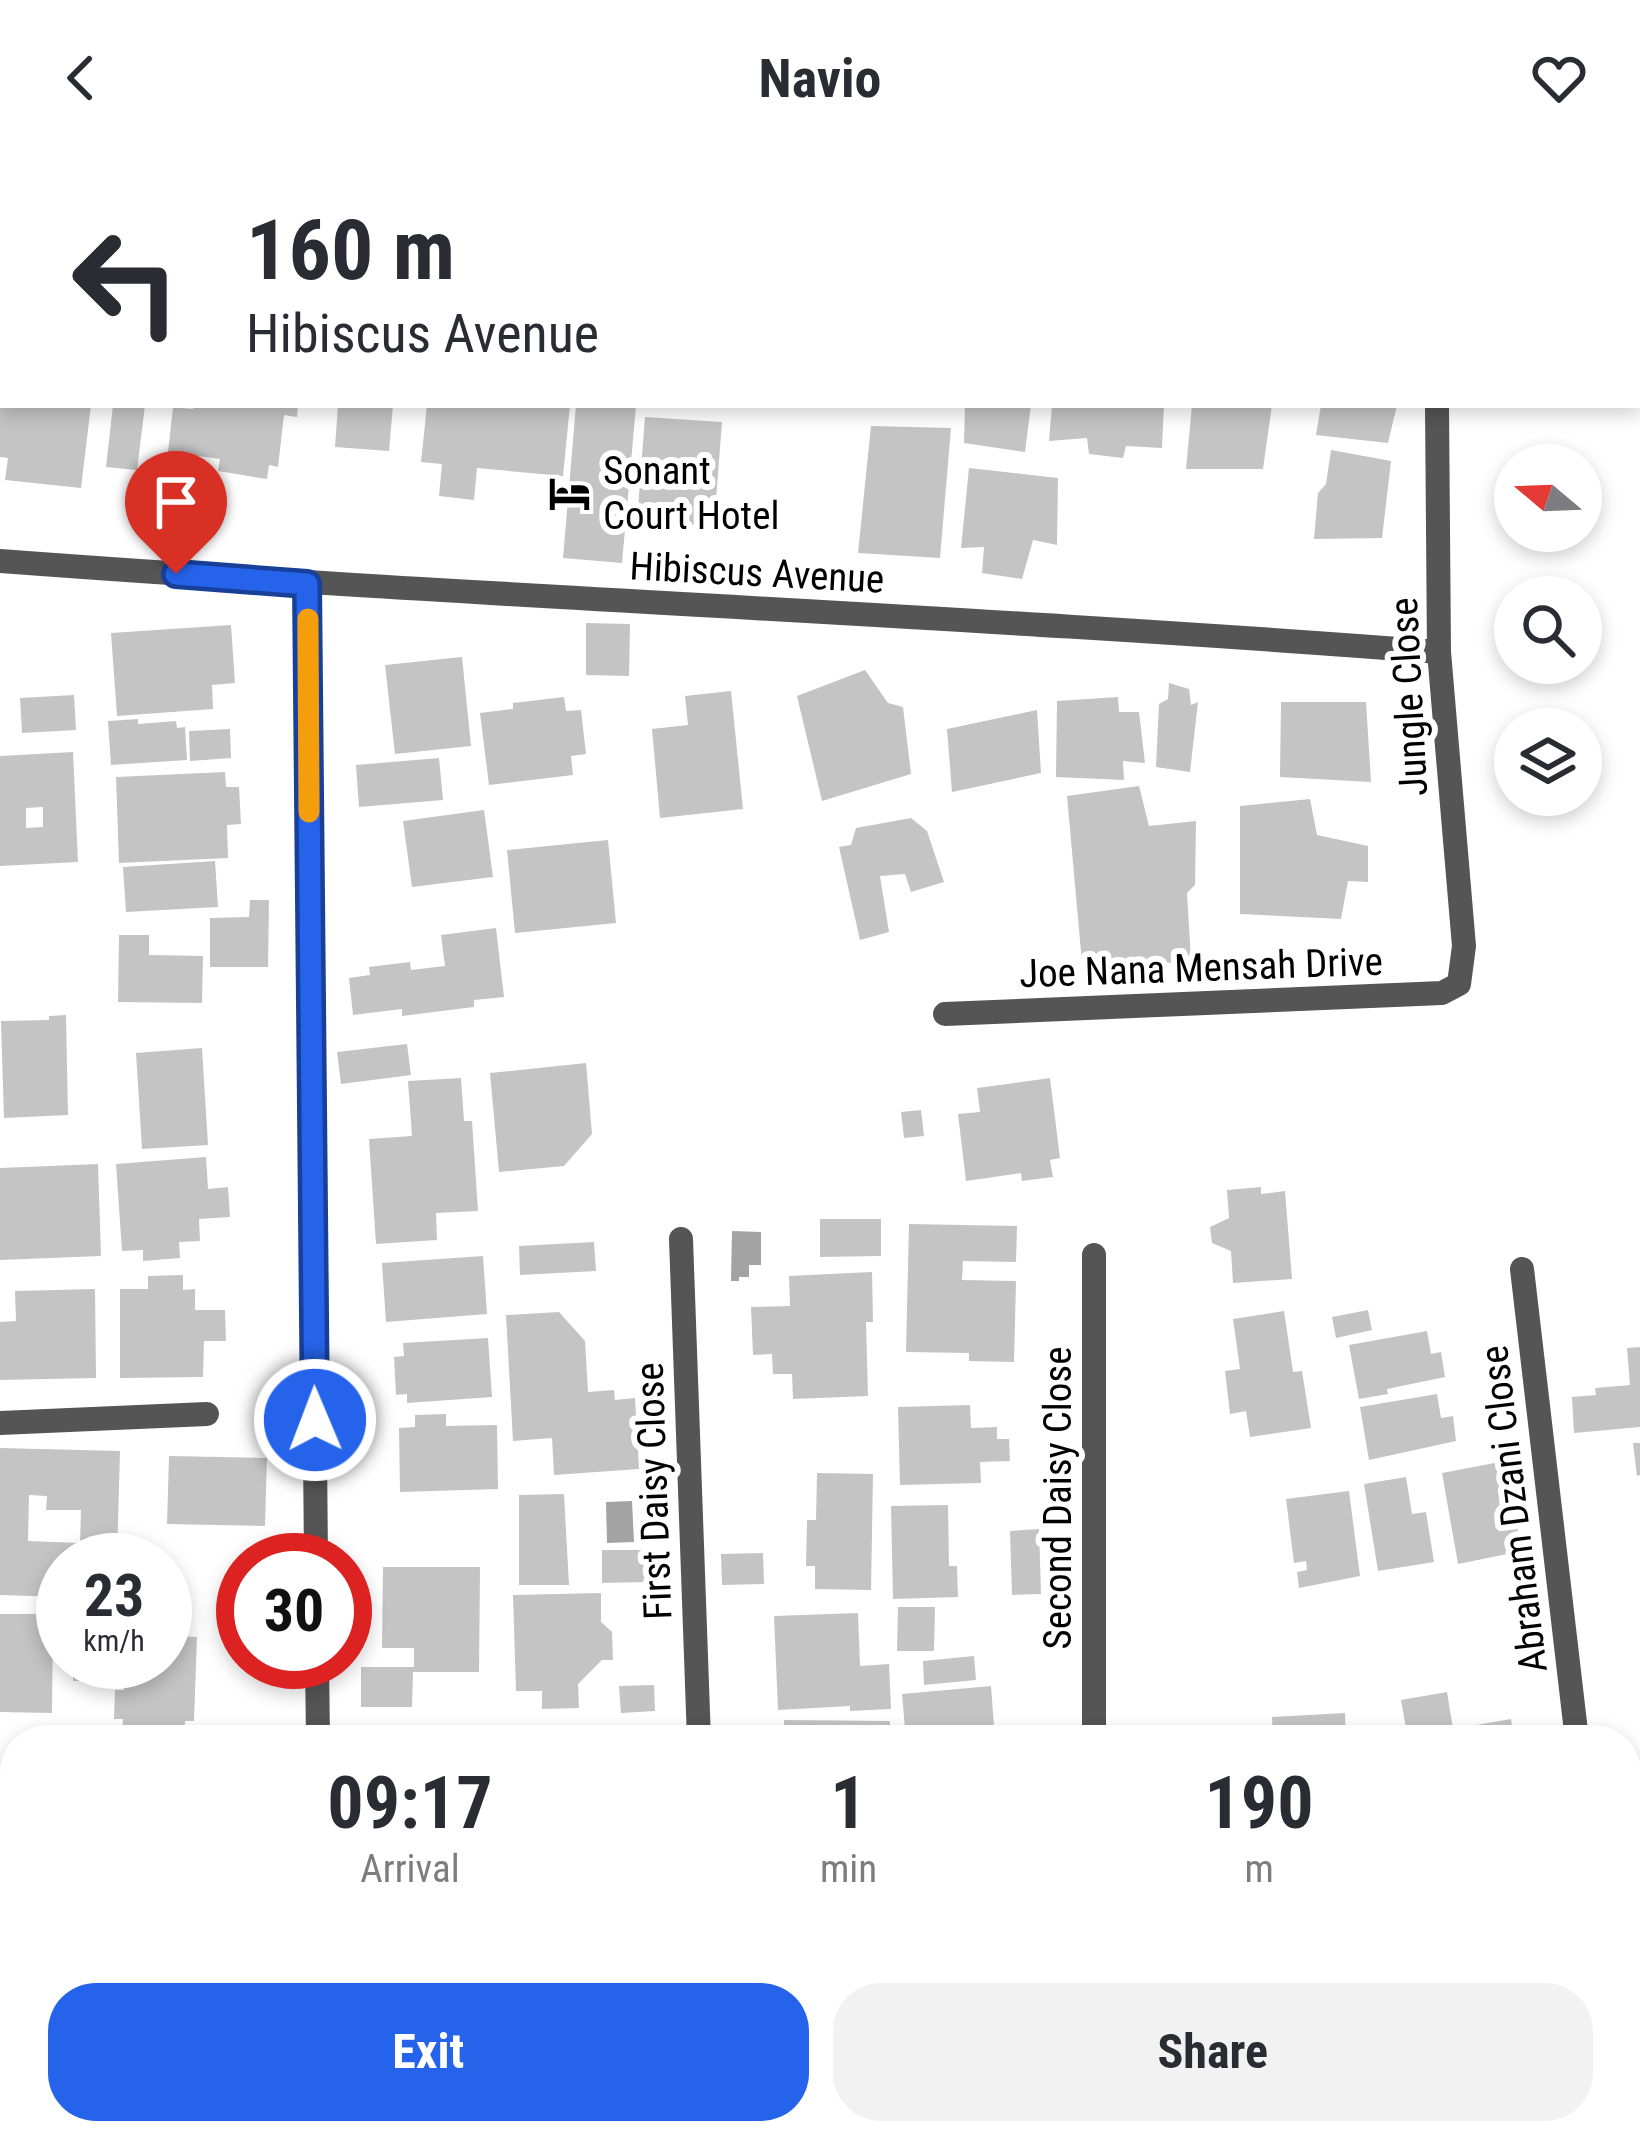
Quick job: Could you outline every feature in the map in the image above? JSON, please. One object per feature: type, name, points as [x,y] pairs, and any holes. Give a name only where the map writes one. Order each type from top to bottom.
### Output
[{"type":"street","name":"Jungle Close","points":[[1437,408],[1439,652],[1464,946],[1459,984]]},
{"type":"street","name":"Hibiscus Avenue","points":[[0,561],[1439,652]]},
{"type":"street","points":[[307,584],[316,1533]]},
{"type":"street","name":"Joe Nana Mensah Drive","points":[[945,1015],[1442,993],[1459,984]]},
{"type":"street","name":"First Daisy Close","points":[[680,1239],[698,1725]]},
{"type":"street","name":"Second Daisy Close","points":[[1094,1255],[1094,1725]]},
{"type":"street","name":"Abraham Dzani Close","points":[[1522,1269],[1575,1725]]},
{"type":"street","points":[[0,1424],[207,1414]]},
{"type":"street","points":[[317,1689],[318,1725]]},
{"type":"shaded area","points":[[732,1231],[761,1232],[761,1265],[749,1265],[749,1277],[739,1277],[739,1281],[731,1281]]},
{"type":"shaded area","points":[[632,1501],[634,1542],[607,1543],[606,1502]]},
{"type":"building","points":[[0,408],[91,408],[81,488],[5,480],[8,458],[0,457]]},
{"type":"building","points":[[113,408],[145,408],[137,470],[106,467]]},
{"type":"building","points":[[173,408],[298,408],[297,417],[284,415],[278,467],[269,465],[267,479],[218,471],[220,459],[168,452]]},
{"type":"building","points":[[338,408],[393,408],[389,451],[335,447]]},
{"type":"building","points":[[427,408],[570,408],[563,476],[477,468],[474,500],[439,496],[442,464],[421,462]]},
{"type":"building","points":[[576,408],[636,408],[622,563],[563,558]]},
{"type":"building","points":[[965,408],[1031,408],[1025,452],[964,443]]},
{"type":"building","points":[[1052,408],[1164,408],[1162,448],[1126,446],[1123,458],[1089,454],[1087,438],[1049,441]]},
{"type":"building","points":[[1192,408],[1272,408],[1263,469],[1186,469]]},
{"type":"building","points":[[1320,408],[1396,408],[1388,443],[1316,435]]},
{"type":"building","points":[[645,417],[722,422],[714,526],[637,521]]},
{"type":"building","points":[[871,426],[951,428],[940,558],[858,553]]},
{"type":"building","points":[[1331,450],[1391,461],[1382,538],[1314,539],[1318,493],[1326,484]]},
{"type":"building","points":[[969,468],[1058,478],[1057,545],[1033,540],[1022,579],[982,573],[984,547],[961,548]]},
{"type":"building","points":[[586,623],[630,624],[629,676],[586,675]]},
{"type":"building","points":[[231,625],[235,683],[212,685],[213,709],[117,716],[111,633]]},
{"type":"building","points":[[462,657],[471,746],[395,754],[385,665]]},
{"type":"building","points":[[865,670],[888,703],[903,707],[911,774],[822,801],[797,696]]},
{"type":"building","points":[[1169,683],[1189,689],[1191,705],[1198,702],[1190,772],[1156,767],[1159,704],[1168,699]]},
{"type":"building","points":[[731,691],[743,809],[660,818],[652,729],[688,725],[685,696]]},
{"type":"building","points":[[74,695],[76,730],[22,733],[20,698]]},
{"type":"building","points":[[564,697],[566,711],[581,710],[586,754],[571,756],[573,775],[489,785],[480,713],[513,709],[513,703]]},
{"type":"building","points":[[1118,697],[1119,712],[1139,712],[1145,763],[1123,761],[1124,780],[1056,777],[1057,701]]},
{"type":"building","points":[[1281,702],[1366,702],[1371,782],[1280,777]]},
{"type":"building","points":[[1037,710],[1041,773],[952,792],[947,729]]},
{"type":"building","points":[[138,719],[138,724],[176,721],[177,728],[185,727],[187,760],[111,765],[108,721]]},
{"type":"building","points":[[230,729],[231,758],[190,761],[189,731]]},
{"type":"building","points":[[73,752],[78,862],[0,866],[0,756]],"holes":[[[43,807],[43,827],[26,828],[26,808]]]},
{"type":"building","points":[[439,758],[443,800],[359,807],[356,765]]},
{"type":"building","points":[[225,772],[226,787],[239,787],[241,824],[227,825],[228,858],[119,863],[116,777]]},
{"type":"building","points":[[1139,786],[1149,826],[1196,821],[1195,885],[1187,893],[1191,960],[1083,974],[1067,796]]},
{"type":"building","points":[[1310,799],[1317,835],[1368,846],[1368,882],[1348,881],[1341,919],[1240,914],[1240,806]]},
{"type":"building","points":[[484,810],[493,877],[412,887],[403,821]]},
{"type":"building","points":[[911,818],[927,831],[944,882],[911,892],[905,874],[880,876],[889,932],[860,940],[839,847],[851,845],[856,828]]},
{"type":"building","points":[[608,840],[616,923],[515,933],[507,850]]},
{"type":"building","points":[[215,861],[218,907],[126,912],[123,867]]},
{"type":"building","points":[[250,900],[269,900],[268,967],[210,967],[210,918],[249,917]]},
{"type":"building","points":[[496,928],[504,997],[474,1000],[474,1007],[402,1016],[402,1009],[353,1015],[349,978],[370,975],[369,967],[410,962],[411,970],[445,966],[441,935]]},
{"type":"building","points":[[119,935],[149,935],[149,955],[203,956],[202,1003],[118,1002]]},
{"type":"building","points":[[66,1015],[68,1115],[4,1118],[1,1021]]},
{"type":"building","points":[[407,1044],[411,1075],[341,1084],[337,1052]]},
{"type":"building","points":[[202,1048],[208,1145],[142,1149],[136,1053]]},
{"type":"building","points":[[586,1063],[592,1134],[564,1166],[499,1172],[490,1073]]},
{"type":"building","points":[[461,1078],[464,1121],[472,1121],[478,1211],[436,1213],[437,1240],[376,1244],[369,1139],[412,1136],[408,1081]]},
{"type":"building","points":[[1050,1078],[1060,1158],[1050,1160],[1053,1177],[1022,1181],[1021,1173],[966,1181],[958,1114],[980,1112],[977,1088]]},
{"type":"building","points":[[921,1110],[924,1136],[904,1138],[901,1112]]},
{"type":"building","points":[[206,1157],[208,1189],[228,1187],[230,1217],[199,1219],[200,1241],[179,1242],[180,1258],[143,1261],[143,1250],[122,1251],[116,1164]]},
{"type":"building","points":[[98,1164],[101,1256],[0,1260],[0,1168]]},
{"type":"building","points":[[1261,1187],[1261,1194],[1285,1191],[1292,1279],[1233,1283],[1231,1251],[1212,1243],[1210,1227],[1229,1218],[1227,1190]]},
{"type":"building","points":[[820,1219],[881,1219],[881,1256],[820,1257]]},
{"type":"building","points":[[909,1224],[1017,1226],[1016,1262],[963,1261],[962,1280],[1016,1281],[1014,1362],[969,1361],[969,1353],[906,1352]]},
{"type":"building","points":[[594,1242],[596,1271],[520,1275],[519,1246]]},
{"type":"building","points":[[483,1256],[487,1314],[386,1322],[382,1263]]},
{"type":"building","points":[[872,1272],[873,1322],[866,1322],[868,1396],[793,1399],[792,1374],[773,1374],[772,1354],[753,1355],[751,1307],[790,1306],[789,1276]]},
{"type":"building","points":[[183,1275],[183,1290],[195,1289],[195,1310],[225,1310],[226,1341],[204,1341],[203,1377],[120,1378],[120,1289],[148,1289],[148,1276]]},
{"type":"building","points":[[95,1289],[96,1378],[0,1380],[0,1322],[16,1321],[15,1291]]},
{"type":"building","points":[[1368,1310],[1372,1330],[1336,1338],[1332,1317]]},
{"type":"building","points":[[1284,1311],[1293,1372],[1302,1371],[1311,1428],[1250,1437],[1246,1411],[1230,1414],[1225,1371],[1240,1369],[1233,1319]]},
{"type":"building","points":[[559,1312],[585,1341],[588,1392],[614,1390],[615,1400],[635,1398],[639,1469],[554,1475],[552,1438],[513,1441],[506,1315]]},
{"type":"building","points":[[1427,1331],[1431,1354],[1441,1352],[1445,1377],[1359,1399],[1349,1345]]},
{"type":"building","points":[[488,1338],[492,1397],[407,1403],[407,1394],[396,1395],[394,1357],[404,1356],[403,1343]]},
{"type":"building","points":[[1640,1347],[1640,1427],[1574,1433],[1572,1397],[1596,1395],[1595,1388],[1630,1385],[1627,1348]]},
{"type":"building","points":[[1437,1394],[1441,1418],[1453,1416],[1456,1441],[1369,1460],[1360,1407]]},
{"type":"building","points":[[970,1405],[971,1428],[997,1427],[997,1439],[1009,1439],[1010,1461],[980,1462],[981,1483],[900,1485],[898,1407]]},
{"type":"building","points":[[446,1414],[446,1426],[497,1425],[498,1489],[400,1492],[399,1428],[415,1427],[415,1415]]},
{"type":"building","points":[[1633,1443],[1640,1443],[1637,1476]]},
{"type":"building","points":[[0,1448],[120,1451],[118,1533],[80,1533],[81,1510],[46,1510],[47,1496],[29,1495],[28,1541],[36,1541],[36,1596],[0,1595]]},
{"type":"building","points":[[169,1456],[267,1458],[265,1526],[167,1524]]},
{"type":"building","points":[[1505,1461],[1522,1551],[1458,1564],[1442,1473]]},
{"type":"building","points":[[817,1473],[873,1474],[871,1590],[815,1589],[815,1566],[806,1566],[807,1520],[816,1520]]},
{"type":"building","points":[[1406,1477],[1412,1514],[1426,1512],[1434,1562],[1378,1571],[1364,1484]]},
{"type":"building","points":[[1349,1491],[1360,1576],[1299,1588],[1297,1572],[1307,1570],[1306,1561],[1294,1563],[1286,1499]]},
{"type":"building","points":[[564,1494],[569,1585],[519,1585],[519,1495]]},
{"type":"building","points":[[948,1505],[949,1566],[957,1566],[958,1597],[893,1599],[891,1506]]},
{"type":"building","points":[[1039,1529],[1041,1594],[1012,1595],[1010,1531]]},
{"type":"building","points":[[602,1550],[646,1550],[646,1582],[602,1583]]},
{"type":"building","points":[[763,1553],[764,1584],[722,1585],[721,1554]]},
{"type":"building","points":[[383,1567],[480,1567],[479,1672],[413,1672],[412,1707],[361,1707],[361,1689],[372,1689],[372,1667],[414,1667],[414,1648],[382,1648]]},
{"type":"building","points":[[601,1593],[601,1622],[612,1632],[613,1660],[602,1660],[578,1684],[579,1708],[542,1709],[542,1691],[516,1691],[513,1595]]},
{"type":"building","points":[[898,1607],[935,1607],[934,1651],[897,1651]]},
{"type":"building","points":[[858,1613],[860,1666],[889,1664],[891,1709],[778,1710],[774,1616]]},
{"type":"building","points":[[0,1614],[36,1614],[36,1689],[52,1689],[52,1713],[0,1712]]},
{"type":"building","points":[[192,1637],[197,1637],[194,1721],[123,1725],[123,1719],[114,1719],[115,1690],[192,1689]]},
{"type":"building","points":[[974,1656],[976,1680],[924,1685],[923,1661]]},
{"type":"building","points":[[654,1685],[655,1711],[621,1713],[619,1686]]},
{"type":"building","points":[[991,1686],[994,1725],[905,1725],[902,1694]]},
{"type":"building","points":[[1447,1692],[1452,1725],[1405,1725],[1401,1700]]},
{"type":"building","points":[[1345,1713],[1345,1725],[1272,1725],[1272,1717]]},
{"type":"building","points":[[1511,1719],[1512,1725],[1476,1725]]},
{"type":"building","points":[[784,1720],[890,1721],[890,1725],[784,1725]]},
{"type":"slow traffic","points":[[308,619],[309,812]]},
{"type":"place","name":"Sonant Court Hotel","points":[[569,493]]},
{"type":"route","points":[[176,574],[307,584],[315,1420]]}]
